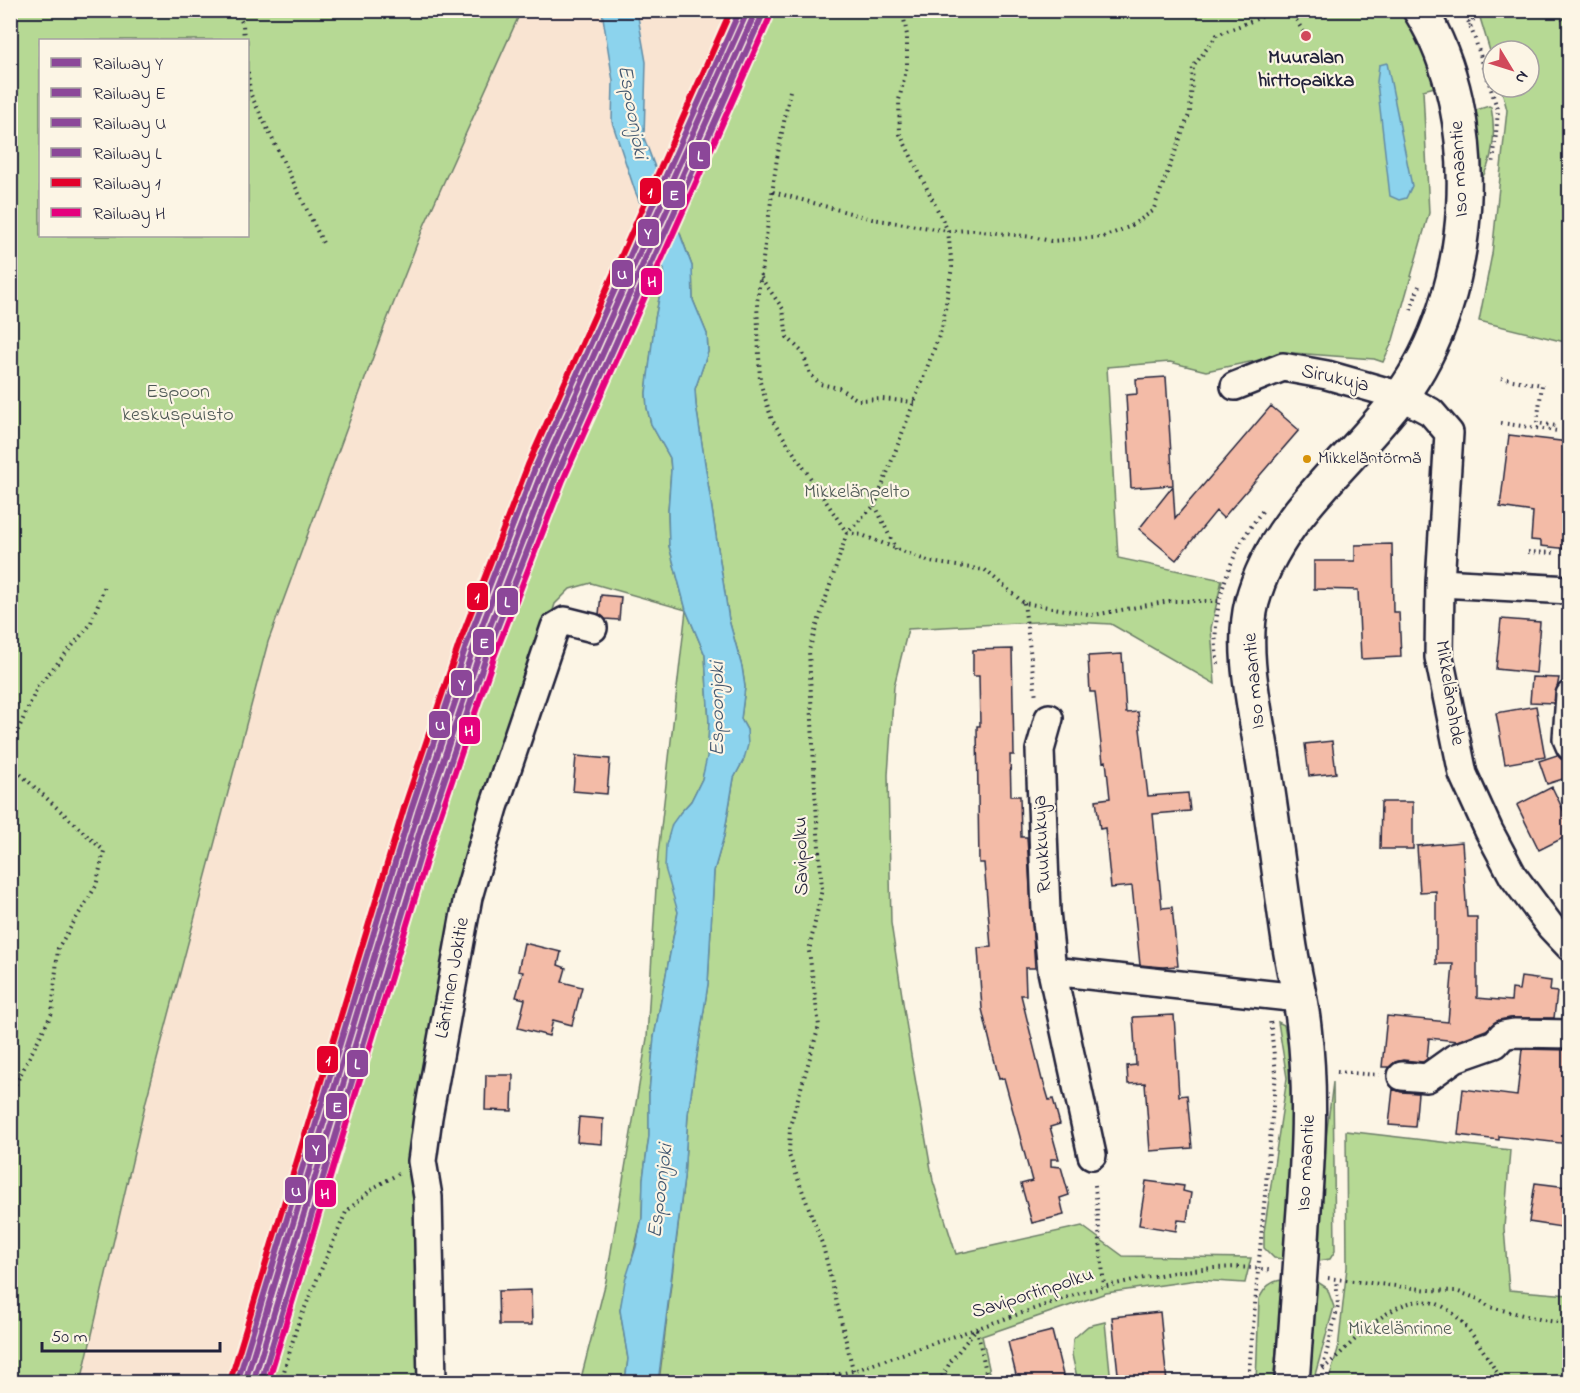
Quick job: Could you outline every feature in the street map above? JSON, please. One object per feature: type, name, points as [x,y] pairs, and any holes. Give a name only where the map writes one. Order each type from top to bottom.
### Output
[{"type":"main road","name":"Iso maantie","points":[[1306,1379],[1310,1088],[1279,858],[1252,689],[1248,640],[1251,605],[1262,572],[1278,542],[1401,396],[1426,356],[1445,308],[1456,267],[1464,215],[1462,146],[1454,93],[1430,27],[1420,10]]},
{"type":"street","name":"Sirukuja","points":[[1235,386],[1283,367],[1327,375],[1401,396]]},
{"type":"street","name":"Mikkelänahde","points":[[1401,396],[1431,412],[1449,433],[1440,583],[1439,657],[1463,774],[1513,876],[1569,947]]},
{"type":"street","points":[[1440,583],[1569,590]]},
{"type":"street","name":"Läntinen Jokitie","points":[[432,1383],[428,1197],[422,1161],[468,897],[494,807],[555,627],[565,621],[593,628]]},
{"type":"street","points":[[1569,695],[1567,740],[1569,746]]},
{"type":"street","name":"Ruukkukuja","points":[[1042,708],[1040,766],[1046,911],[1052,971],[1092,1155]]},
{"type":"street","points":[[1052,971],[1299,998]]},
{"type":"street","points":[[1402,1076],[1427,1078],[1455,1058],[1495,1044],[1503,1035],[1514,1033],[1569,1034]]},
{"type":"path","points":[[235,10],[243,24],[244,39]]},
{"type":"path","points":[[846,533],[875,505],[942,328],[952,267],[948,231],[900,134],[899,100],[907,66],[907,35],[898,10]]},
{"type":"path","points":[[773,192],[872,219],[948,231],[973,231],[1051,241],[1103,237],[1129,227],[1153,211],[1190,112],[1193,67],[1217,34],[1274,10]]},
{"type":"path","points":[[1290,10],[1306,36]]},
{"type":"path","points":[[1470,26],[1478,10]]},
{"type":"path","points":[[1554,10],[1569,27]]},
{"type":"path","points":[[249,82],[250,93],[324,245]]},
{"type":"path","points":[[790,91],[757,302],[760,382],[772,420],[846,533]]},
{"type":"path","points":[[761,278],[783,309],[787,337],[803,353],[810,374],[820,384],[838,388],[858,400],[882,399],[915,402]]},
{"type":"path","points":[[1501,423],[1556,428],[1537,423],[1542,385],[1502,378]]},
{"type":"path","points":[[1563,476],[1569,472]]},
{"type":"path","points":[[875,505],[896,550]]},
{"type":"path","points":[[846,533],[862,534],[896,550],[930,562],[985,570],[1024,603],[1095,615],[1170,601],[1219,601]]},
{"type":"path","name":"Savipolku","points":[[846,533],[809,650],[822,889],[810,951],[819,1026],[790,1126],[789,1155],[823,1246],[856,1383]]},
{"type":"path","points":[[1528,552],[1558,552]]},
{"type":"path","points":[[10,1095],[52,1013],[58,948],[96,886],[104,851],[17,771],[13,741],[38,686],[90,625],[105,586]]},
{"type":"path","points":[[1024,603],[1042,708]]},
{"type":"path","points":[[1337,1072],[1402,1076]]},
{"type":"path","points":[[281,1383],[297,1326],[346,1212],[373,1188],[422,1161]]},
{"type":"path","points":[[1095,1185],[1104,1287]]},
{"type":"path","name":"Saviportinpolku","points":[[804,1383],[853,1371],[1083,1292],[1104,1287],[1200,1269],[1257,1268],[1278,1273]]},
{"type":"path","points":[[1323,1369],[1338,1306],[1336,1279],[1456,1291],[1476,1298],[1490,1307],[1569,1324]]},
{"type":"path","points":[[1430,1290],[1431,1302]]},
{"type":"path","points":[[1306,1379],[1323,1369],[1376,1320],[1396,1307],[1412,1302],[1431,1302],[1450,1312],[1466,1326],[1503,1383]]},
{"type":"path","points":[[939,1383],[951,1361],[977,1328]]},
{"type":"path","points":[[977,1328],[988,1383]]},
{"type":"path","points":[[1561,1383],[1569,1377]]},
{"type":"shaded area","points":[[521,11],[760,11],[548,484],[451,746],[258,1382],[81,1382],[146,1101],[268,642],[383,330],[424,226]]},
{"type":"green space","name":"Espoon keskuspuisto","points":[[10,11],[521,11],[424,226],[383,330],[268,642],[146,1101],[81,1382],[11,1382]]},
{"type":"green space","name":"Mikkelänpelto","points":[[760,11],[1406,11],[1439,86],[1423,90],[1429,213],[1393,340],[1383,362],[1374,359],[1293,353],[1206,371],[1170,362],[1107,367],[1118,558],[1222,580],[1211,628],[1215,684],[1111,624],[1053,621],[908,629],[894,686],[888,775],[891,923],[933,1181],[956,1254],[1082,1226],[1123,1256],[1251,1258],[1245,1283],[1197,1280],[1106,1293],[982,1336],[992,1382],[659,1382],[684,1178],[688,1114],[708,984],[714,871],[724,836],[734,778],[744,759],[747,730],[741,719],[745,687],[742,667],[729,620],[696,405],[695,389],[708,352],[707,334],[693,300],[692,266],[672,211]]},
{"type":"green space","points":[[1478,11],[1569,11],[1569,343],[1479,321],[1492,254],[1507,110],[1504,99],[1541,99],[1541,39],[1486,39]]},
{"type":"green space","points":[[1489,106],[1493,117],[1491,156],[1479,183],[1476,110]]},
{"type":"green space","points":[[656,240],[664,273],[655,319],[646,393],[647,408],[651,424],[670,458],[669,546],[686,610],[591,583],[570,589],[555,604],[463,895],[423,1208],[424,1382],[258,1382],[451,746],[548,484]]},
{"type":"green space","points":[[686,610],[705,655],[709,723],[708,757],[702,779],[691,801],[680,813],[675,898],[678,912],[654,1037],[642,1218],[620,1310],[628,1359],[625,1382],[580,1382],[606,1281],[647,1038],[658,854]]},
{"type":"green space","points":[[1278,1022],[1284,1025],[1296,1085],[1284,1259],[1274,1258],[1264,1248],[1264,1232],[1287,1078]]},
{"type":"green space","points":[[1333,1082],[1335,1251],[1330,1259],[1318,1261],[1321,1177]]},
{"type":"green space","name":"Mikkelänrinne","points":[[1346,1131],[1510,1150],[1504,1228],[1509,1290],[1569,1295],[1569,1382],[1328,1382],[1338,1349],[1347,1267]]},
{"type":"green space","points":[[1283,1280],[1273,1382],[1256,1382],[1259,1299],[1268,1285]]},
{"type":"green space","points":[[1316,1281],[1327,1288],[1334,1307],[1313,1382],[1307,1382]]},
{"type":"green space","points":[[1105,1322],[1111,1382],[1078,1382],[1072,1355],[1073,1339],[1088,1326]]},
{"type":"water","name":"Espoonjoki","points":[[602,11],[637,11],[646,62],[644,138],[692,266],[693,300],[707,334],[708,352],[695,389],[696,405],[729,620],[742,667],[745,687],[741,719],[747,730],[748,745],[734,778],[724,836],[714,871],[708,984],[688,1114],[684,1178],[658,1382],[625,1382],[628,1359],[620,1310],[625,1281],[642,1218],[654,1037],[678,912],[665,868],[666,845],[672,824],[691,801],[702,779],[707,757],[709,723],[705,655],[686,610],[669,546],[670,458],[651,424],[647,408],[646,393],[655,319],[664,273],[661,253],[635,191],[612,122],[613,81]]},
{"type":"water","points":[[1387,63],[1412,186],[1406,198],[1399,200],[1390,196],[1377,82],[1379,65]]},
{"type":"building","points":[[1166,377],[1173,485],[1131,488],[1126,395],[1137,394],[1136,379]]},
{"type":"building","points":[[1271,406],[1299,430],[1223,518],[1216,511],[1176,560],[1139,529],[1173,486],[1175,518]]},
{"type":"building","points":[[1509,435],[1569,442],[1569,549],[1541,546],[1541,541],[1531,540],[1533,512],[1500,507]]},
{"type":"building","points":[[1392,544],[1393,612],[1399,612],[1401,657],[1361,659],[1358,590],[1314,589],[1314,561],[1355,561],[1355,545]]},
{"type":"building","points":[[601,595],[621,597],[619,620],[605,619],[599,614]]},
{"type":"building","points":[[1501,619],[1540,622],[1536,673],[1496,669]]},
{"type":"building","points":[[1012,649],[1014,755],[1010,755],[1011,796],[1020,796],[1021,837],[1027,837],[1035,968],[1025,968],[1026,995],[1021,995],[1042,1080],[1049,1100],[1053,1099],[1060,1124],[1050,1127],[1059,1159],[1051,1159],[1051,1166],[1061,1167],[1069,1195],[1060,1198],[1064,1215],[1032,1223],[1021,1184],[1032,1181],[1004,1078],[999,1079],[982,1009],[978,948],[991,947],[984,863],[979,863],[977,726],[980,726],[979,676],[973,676],[973,650]]},
{"type":"building","points":[[1122,654],[1126,713],[1138,712],[1148,796],[1188,793],[1190,811],[1153,814],[1162,908],[1172,907],[1178,966],[1140,965],[1132,886],[1111,888],[1105,828],[1100,829],[1096,800],[1110,798],[1106,761],[1103,762],[1095,692],[1090,692],[1088,656]]},
{"type":"building","points":[[1532,677],[1559,678],[1554,703],[1530,702]]},
{"type":"building","points":[[1536,706],[1545,757],[1505,764],[1496,713]]},
{"type":"building","points":[[1332,741],[1336,773],[1309,776],[1305,744]]},
{"type":"building","points":[[1557,755],[1569,762],[1569,777],[1547,784],[1539,761]]},
{"type":"building","points":[[576,756],[610,759],[607,794],[573,791]]},
{"type":"building","points":[[1552,787],[1569,822],[1569,835],[1539,850],[1517,805]]},
{"type":"building","points":[[1381,802],[1413,802],[1413,849],[1380,849]]},
{"type":"building","points":[[1462,842],[1467,917],[1477,917],[1477,998],[1511,1001],[1512,989],[1519,990],[1521,977],[1551,981],[1550,991],[1557,992],[1554,1018],[1499,1020],[1486,1030],[1457,1041],[1429,1038],[1427,1059],[1423,1062],[1403,1060],[1389,1067],[1382,1067],[1387,1016],[1448,1022],[1453,964],[1436,964],[1436,891],[1420,892],[1417,846]]},
{"type":"building","points":[[524,943],[561,952],[558,965],[566,968],[562,982],[582,987],[572,1025],[553,1020],[549,1036],[518,1028],[525,999],[516,997],[523,972],[518,971]]},
{"type":"building","points":[[1174,1015],[1179,1096],[1187,1095],[1192,1148],[1150,1151],[1145,1083],[1128,1084],[1127,1066],[1136,1065],[1133,1017]]},
{"type":"building","points":[[1522,1049],[1569,1050],[1569,1144],[1499,1136],[1499,1140],[1458,1135],[1463,1089],[1517,1096]]},
{"type":"building","points":[[486,1075],[513,1075],[512,1111],[485,1110]]},
{"type":"building","points":[[1393,1089],[1418,1093],[1415,1127],[1389,1125]]},
{"type":"building","points":[[579,1117],[603,1119],[602,1144],[577,1142]]},
{"type":"building","points":[[1146,1181],[1184,1186],[1183,1191],[1191,1193],[1187,1221],[1178,1220],[1176,1231],[1139,1225]]},
{"type":"building","points":[[1535,1183],[1567,1187],[1561,1227],[1529,1222]]},
{"type":"building","points":[[531,1290],[532,1325],[499,1325],[498,1291]]},
{"type":"building","points":[[1160,1312],[1167,1383],[1119,1383],[1112,1317]]},
{"type":"building","points":[[1052,1331],[1065,1383],[1018,1383],[1008,1342]]},
{"type":"rail line","name":"1","points":[[231,1378],[404,808],[459,644],[528,465],[731,10]]},
{"type":"rail line","name":"U","points":[[238,1380],[411,810],[466,646],[535,468],[740,10]]},
{"type":"rail line","name":"Y","points":[[245,1382],[418,812],[473,649],[542,471],[748,10]]},
{"type":"rail line","name":"E","points":[[253,1382],[425,814],[480,652],[549,474],[755,13]]},
{"type":"rail line","name":"L","points":[[261,1382],[432,817],[487,654],[556,477],[762,16]]},
{"type":"rail line","name":"H","points":[[268,1382],[439,819],[494,657],[563,480],[769,19]]},
{"type":"place","name":"Muuralan hirttopaikka","points":[[1306,36]]},
{"type":"place","name":"Mikkeläntörmä","points":[[1307,459]]}]
